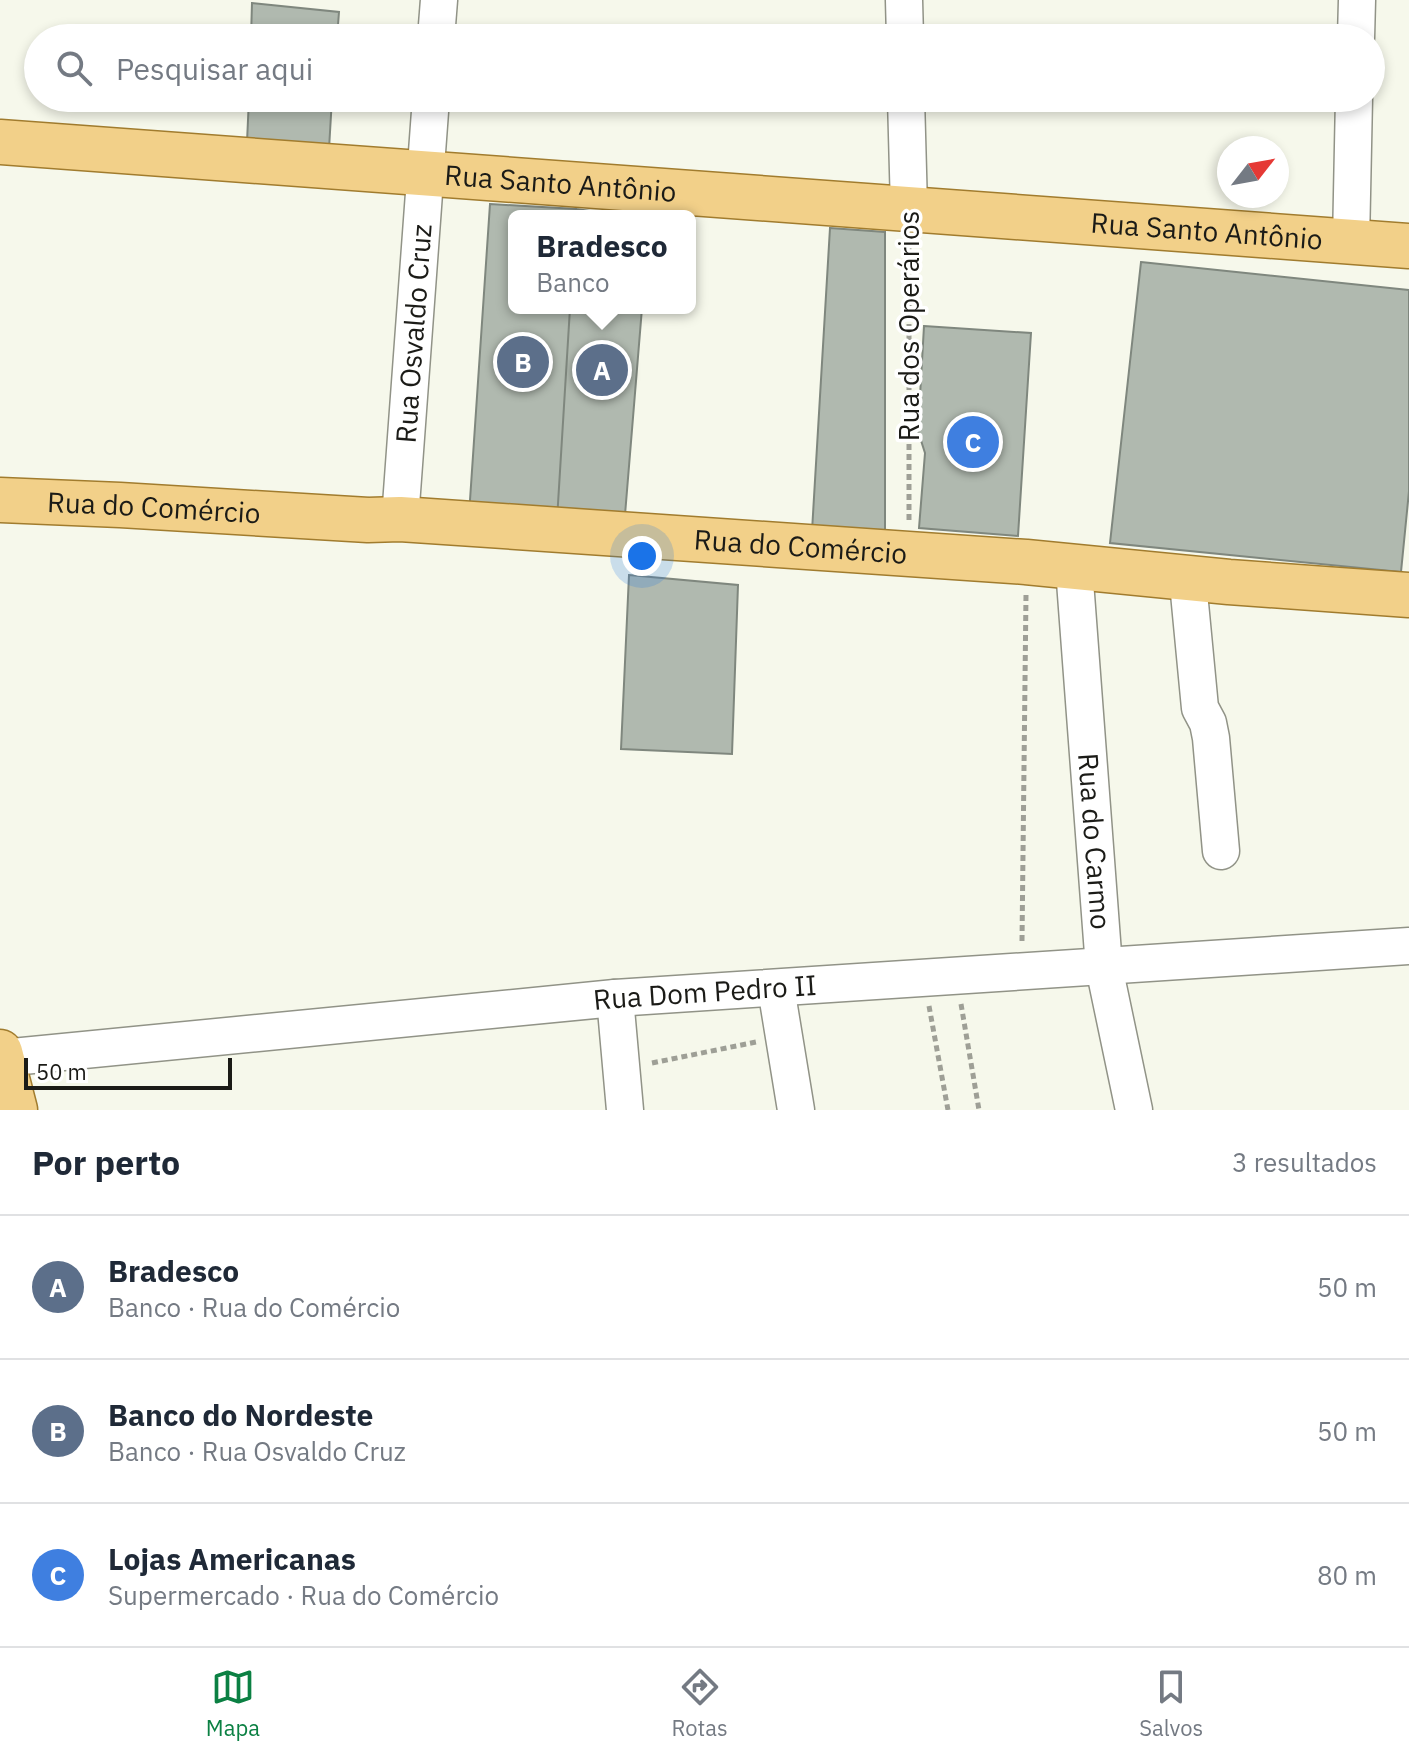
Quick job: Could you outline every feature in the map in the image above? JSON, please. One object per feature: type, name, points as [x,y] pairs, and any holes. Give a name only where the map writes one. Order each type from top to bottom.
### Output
[{"type":"main road","name":"Rua Santo Antônio","points":[[0,142],[1409,246]]},
{"type":"main road","name":"Rua do Comércio","points":[[0,500],[368,520],[400,519],[909,553],[1409,595]]},
{"type":"main road","points":[[1,1055],[15,1110]]},
{"type":"street","points":[[437,24],[439,0]]},
{"type":"street","points":[[904,0],[905,24]]},
{"type":"street","points":[[1356,24],[1357,0]]},
{"type":"street","name":"Rua Osvaldo Cruz","points":[[400,519],[430,112]]},
{"type":"street","name":"Rua dos Operários","points":[[906,112],[909,208]]},
{"type":"street","points":[[1351,242],[1354,112]]},
{"type":"street","name":"Rua do Carmo","points":[[1074,568],[1104,967],[1134,1110]]},
{"type":"street","points":[[1191,577],[1189,593],[1200,708],[1211,738],[1221,851]]},
{"type":"street","name":"Rua Dom Pedro II","points":[[1,1055],[615,998],[1409,946]]},
{"type":"street","points":[[776,988],[796,1110]]},
{"type":"street","points":[[615,998],[622,1089]]},
{"type":"path","name":"Rua dos Operários","points":[[909,208],[909,553]]},
{"type":"path","points":[[1022,972],[1026,562]]},
{"type":"path","points":[[940,977],[948,1110]]},
{"type":"path","points":[[940,977],[979,1110]]},
{"type":"path","points":[[622,1089],[784,1036]]},
{"type":"building","points":[[252,3],[339,12],[338,24],[251,24]]},
{"type":"building","points":[[248,112],[331,112],[329,149],[247,142]]},
{"type":"building","points":[[490,204],[576,209],[508,210],[508,314],[570,314],[557,520],[469,515]]},
{"type":"building","points":[[830,228],[885,232],[885,538],[812,531]]},
{"type":"building","points":[[1141,262],[1409,290],[1409,491],[1401,572],[1110,543]]},
{"type":"building","points":[[570,314],[642,314],[624,527],[557,520]]},
{"type":"building","points":[[924,326],[1031,333],[1018,536],[919,528],[925,453],[918,431]]},
{"type":"building","points":[[629,575],[738,585],[732,754],[621,749]]},
{"type":"place","name":"Banco do Nordeste","points":[[523,362]]},
{"type":"place","name":"Bradesco","points":[[602,370]]},
{"type":"place","name":"Lojas Americanas","points":[[973,442]]}]
